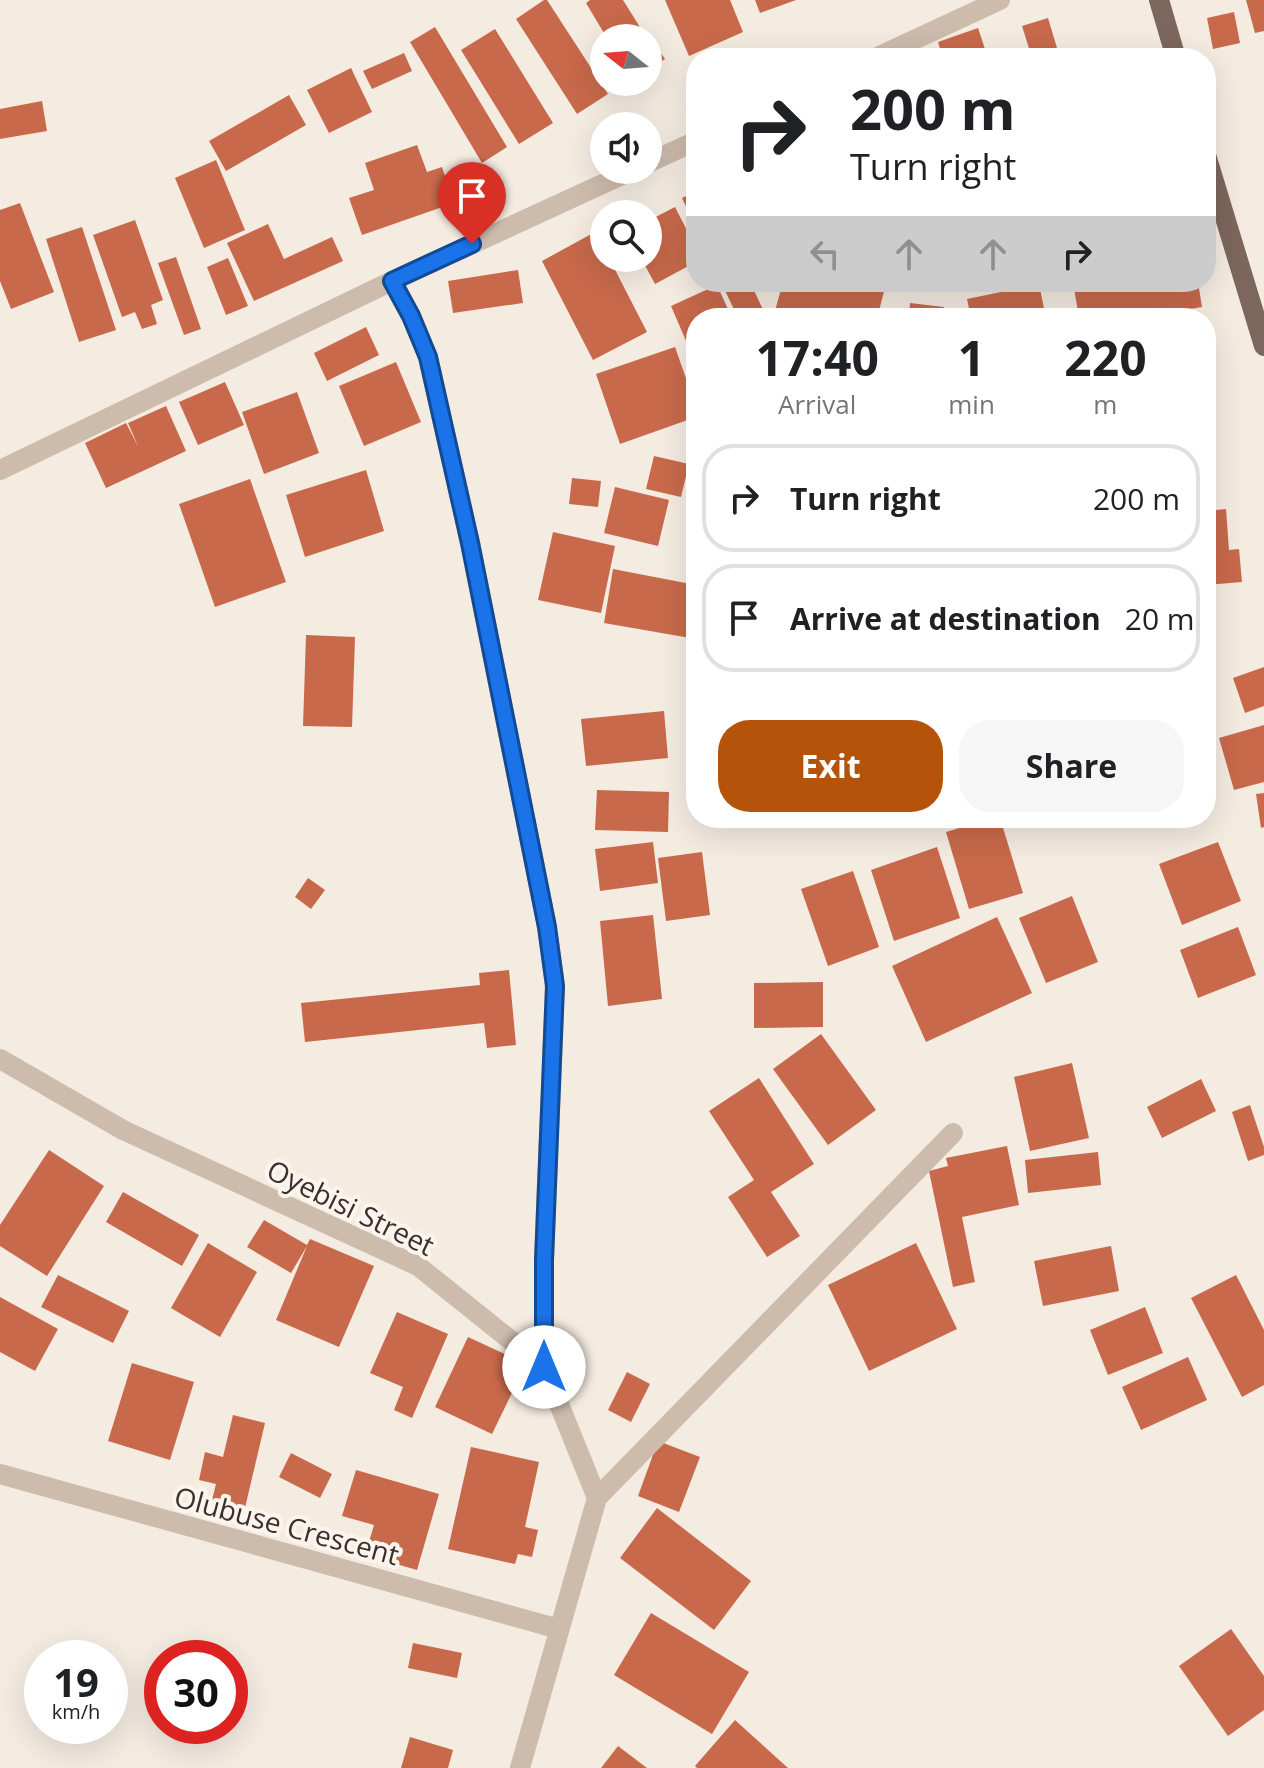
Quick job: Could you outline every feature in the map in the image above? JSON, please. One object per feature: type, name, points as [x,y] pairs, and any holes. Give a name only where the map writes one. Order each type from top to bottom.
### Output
[{"type":"main road","points":[[1159,0],[1173,48]]},
{"type":"main road","points":[[1216,188],[1264,346]]},
{"type":"street","points":[[897,48],[1000,0]]},
{"type":"street","points":[[662,157],[686,146]]},
{"type":"street","points":[[0,470],[392,281],[603,184]]},
{"type":"street","points":[[392,281],[428,357],[470,543],[547,927],[555,986],[544,1260],[544,1367]]},
{"type":"street","name":"Oyebisi Street","points":[[0,1059],[123,1130],[418,1266],[544,1367],[597,1498]]},
{"type":"street","points":[[520,1768],[597,1498],[953,1133]]},
{"type":"street","name":"Olubuse Crescent","points":[[0,1474],[559,1629]]},
{"type":"building","points":[[547,0],[590,66],[590,96],[605,96],[577,114],[516,19]]},
{"type":"building","points":[[590,0],[623,0],[638,24],[599,24],[586,3]]},
{"type":"building","points":[[665,0],[730,0],[743,32],[707,48],[686,49]]},
{"type":"building","points":[[755,0],[796,0],[760,13]]},
{"type":"building","points":[[1246,0],[1264,0],[1264,31],[1255,33]]},
{"type":"building","points":[[1234,12],[1240,43],[1213,48],[1207,18]]},
{"type":"building","points":[[1048,18],[1057,48],[1029,48],[1022,26]]},
{"type":"building","points":[[435,27],[507,147],[482,163],[410,42]]},
{"type":"building","points":[[978,28],[985,48],[940,48],[938,42]]},
{"type":"building","points":[[495,29],[553,123],[519,144],[461,50]]},
{"type":"building","points":[[404,53],[412,71],[372,89],[363,71]]},
{"type":"building","points":[[351,68],[372,112],[329,133],[307,90]]},
{"type":"building","points":[[289,95],[306,125],[226,171],[209,141]]},
{"type":"building","points":[[42,101],[47,131],[0,139],[0,109]]},
{"type":"building","points":[[417,145],[427,172],[442,167],[454,203],[362,235],[349,198],[374,190],[365,163]]},
{"type":"building","points":[[216,160],[245,230],[204,248],[175,178]]},
{"type":"building","points":[[20,203],[54,292],[11,309],[0,281],[0,210]]},
{"type":"building","points":[[675,207],[686,228],[686,267],[655,284],[649,272],[662,272],[662,214]]},
{"type":"building","points":[[135,220],[163,300],[151,305],[157,324],[142,329],[135,312],[122,317],[93,235]]},
{"type":"building","points":[[268,224],[284,259],[332,237],[343,261],[254,301],[227,243]]},
{"type":"building","points":[[82,227],[116,330],[79,342],[46,239]]},
{"type":"building","points":[[590,235],[590,272],[616,272],[647,332],[593,360],[542,261]]},
{"type":"building","points":[[176,257],[201,329],[184,335],[158,263]]},
{"type":"building","points":[[228,258],[248,306],[226,315],[207,267]]},
{"type":"building","points":[[518,270],[523,303],[453,313],[448,281]]},
{"type":"building","points":[[702,292],[720,292],[727,308],[686,308],[686,341],[671,306]]},
{"type":"building","points":[[726,292],[755,292],[762,308],[733,308]]},
{"type":"building","points":[[780,292],[884,292],[880,308],[776,308]]},
{"type":"building","points":[[1001,292],[1041,292],[1044,308],[969,308],[967,299]]},
{"type":"building","points":[[1075,292],[1200,292],[1202,307],[1196,308],[1077,308]]},
{"type":"building","points":[[910,303],[944,307],[944,308],[910,308]]},
{"type":"building","points":[[366,327],[379,355],[327,381],[314,353]]},
{"type":"building","points":[[675,347],[686,378],[686,421],[620,444],[596,374]]},
{"type":"building","points":[[396,362],[421,422],[364,446],[339,386]]},
{"type":"building","points":[[225,382],[244,425],[198,445],[179,402]]},
{"type":"building","points":[[297,392],[319,453],[264,474],[242,412]]},
{"type":"building","points":[[166,406],[186,451],[106,488],[85,443],[126,423],[138,446],[128,423]]},
{"type":"building","points":[[654,456],[686,463],[681,497],[646,489]]},
{"type":"building","points":[[366,470],[384,531],[305,557],[286,495]]},
{"type":"building","points":[[572,478],[601,481],[598,507],[569,504]]},
{"type":"building","points":[[250,479],[286,582],[215,607],[179,504]]},
{"type":"building","points":[[615,487],[669,500],[658,546],[604,533]]},
{"type":"building","points":[[1226,509],[1229,550],[1239,549],[1242,582],[1216,584],[1216,510]]},
{"type":"building","points":[[553,532],[615,546],[601,613],[538,600]]},
{"type":"building","points":[[613,569],[686,583],[686,637],[604,623]]},
{"type":"building","points":[[306,635],[355,637],[352,727],[303,726]]},
{"type":"building","points":[[1264,667],[1264,706],[1245,713],[1233,678]]},
{"type":"building","points":[[664,711],[668,758],[586,766],[581,719]]},
{"type":"building","points":[[1264,725],[1264,782],[1234,790],[1219,738]]},
{"type":"building","points":[[597,790],[669,792],[668,832],[595,830]]},
{"type":"building","points":[[1264,793],[1264,827],[1261,828],[1256,794]]},
{"type":"building","points":[[959,828],[1003,828],[1023,893],[969,909],[946,832]]},
{"type":"building","points":[[653,842],[658,883],[600,891],[595,849]]},
{"type":"building","points":[[1218,842],[1241,901],[1182,925],[1159,864]]},
{"type":"building","points":[[937,847],[960,918],[894,941],[871,870]]},
{"type":"building","points":[[702,852],[710,915],[666,921],[658,858]]},
{"type":"building","points":[[853,871],[879,947],[828,966],[801,889]]},
{"type":"building","points":[[308,878],[325,890],[311,909],[295,897]]},
{"type":"building","points":[[1072,896],[1098,962],[1046,983],[1019,918]]},
{"type":"building","points":[[653,915],[662,999],[608,1006],[600,921]]},
{"type":"building","points":[[997,917],[1032,993],[926,1042],[892,966]]},
{"type":"building","points":[[1238,927],[1256,975],[1198,998],[1180,950]]},
{"type":"building","points":[[509,970],[516,1045],[487,1048],[484,1023],[305,1042],[301,1003],[480,985],[479,973]]},
{"type":"building","points":[[823,982],[823,1027],[754,1028],[754,983]]},
{"type":"building","points":[[821,1034],[876,1110],[828,1145],[773,1069]]},
{"type":"building","points":[[1072,1063],[1089,1138],[1030,1151],[1014,1077]]},
{"type":"building","points":[[759,1078],[814,1164],[771,1192],[800,1236],[767,1257],[728,1197],[754,1180],[709,1111]]},
{"type":"building","points":[[1201,1079],[1216,1111],[1162,1138],[1147,1107]]},
{"type":"building","points":[[1250,1105],[1264,1155],[1248,1161],[1232,1112]]},
{"type":"building","points":[[1007,1146],[1019,1205],[962,1217],[975,1282],[953,1287],[929,1171],[948,1166],[946,1158]]},
{"type":"building","points":[[49,1150],[104,1186],[47,1276],[0,1246],[0,1225]]},
{"type":"building","points":[[1098,1152],[1101,1185],[1028,1193],[1025,1160]]},
{"type":"building","points":[[123,1192],[199,1235],[182,1266],[106,1222]]},
{"type":"building","points":[[264,1220],[307,1245],[310,1239],[374,1266],[339,1347],[276,1320],[307,1246],[291,1273],[247,1247]]},
{"type":"building","points":[[208,1243],[257,1272],[220,1337],[171,1308]]},
{"type":"building","points":[[916,1243],[957,1329],[869,1371],[828,1285]]},
{"type":"building","points":[[1111,1246],[1119,1291],[1043,1306],[1034,1261]]},
{"type":"building","points":[[58,1275],[129,1311],[113,1343],[41,1307]]},
{"type":"building","points":[[1236,1275],[1264,1330],[1264,1385],[1242,1397],[1191,1298]]},
{"type":"building","points":[[0,1297],[58,1329],[35,1371],[0,1352]]},
{"type":"building","points":[[1145,1307],[1163,1353],[1108,1375],[1090,1330]]},
{"type":"building","points":[[397,1312],[448,1334],[412,1418],[394,1410],[403,1387],[370,1373]]},
{"type":"building","points":[[468,1337],[526,1364],[492,1434],[435,1407]]},
{"type":"building","points":[[1188,1357],[1207,1400],[1141,1430],[1122,1387]]},
{"type":"building","points":[[132,1363],[194,1382],[170,1460],[108,1441]]},
{"type":"building","points":[[627,1372],[650,1384],[631,1422],[608,1410]]},
{"type":"building","points":[[233,1415],[265,1423],[244,1512],[211,1504],[216,1484],[199,1480],[205,1452],[223,1457]]},
{"type":"building","points":[[658,1441],[700,1457],[679,1512],[638,1496]]},
{"type":"building","points":[[471,1447],[539,1462],[525,1527],[538,1530],[532,1557],[518,1554],[515,1564],[448,1549]]},
{"type":"building","points":[[291,1453],[332,1474],[320,1498],[279,1477]]},
{"type":"building","points":[[356,1470],[439,1494],[417,1570],[365,1555],[374,1525],[342,1516]]},
{"type":"building","points":[[657,1508],[751,1581],[714,1630],[620,1558]]},
{"type":"building","points":[[651,1613],[749,1672],[712,1734],[614,1675]]},
{"type":"building","points":[[1231,1629],[1264,1676],[1264,1710],[1228,1736],[1179,1666]]},
{"type":"building","points":[[413,1643],[462,1653],[457,1678],[408,1668]]},
{"type":"building","points":[[735,1720],[788,1768],[697,1768],[695,1766]]},
{"type":"building","points":[[410,1737],[453,1750],[448,1768],[401,1768]]},
{"type":"building","points":[[618,1746],[647,1768],[601,1768]]},
{"type":"route","points":[[472,244],[392,281],[428,357],[470,543],[547,927],[555,986],[544,1260],[544,1367]]}]
